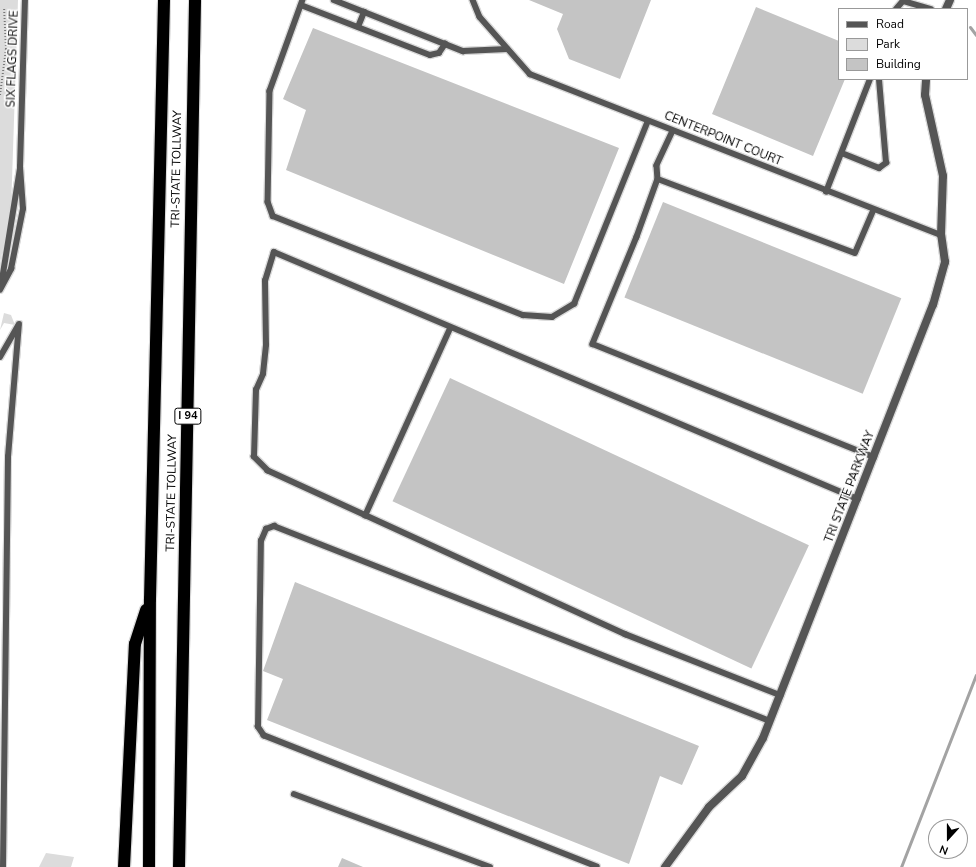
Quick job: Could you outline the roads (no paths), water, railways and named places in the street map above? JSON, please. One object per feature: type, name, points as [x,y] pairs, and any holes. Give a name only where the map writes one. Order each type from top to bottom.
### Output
[{"type":"highway","name":"TRI-STATE TOLLWAY","points":[[149,867],[150,599],[164,0]]},
{"type":"highway","name":"TRI-STATE TOLLWAY","points":[[179,867],[195,0]]},
{"type":"highway","points":[[124,867],[135,644],[150,599]]},
{"type":"street","name":"TRI STATE PARKWAY","points":[[665,867],[709,807],[742,776],[770,721],[933,305],[945,262],[941,235],[943,176],[925,95],[926,80]]},
{"type":"lane","name":"SIX FLAGS DRIVE","points":[[0,289],[20,167],[25,0]]},
{"type":"lane","points":[[334,0],[445,44],[476,53],[507,49]]},
{"type":"lane","name":"CENTERPOINT COURT","points":[[473,0],[480,17],[530,74],[873,211],[941,235]]},
{"type":"lane","points":[[897,8],[903,1],[928,8]]},
{"type":"lane","points":[[445,44],[439,53],[430,55],[302,3],[270,91],[268,202],[273,216],[523,315],[552,317],[565,312],[577,300],[648,121]]},
{"type":"lane","points":[[358,27],[364,12]]},
{"type":"lane","points":[[826,192],[870,80]]},
{"type":"lane","points":[[842,154],[879,168],[886,163],[879,80]]},
{"type":"lane","points":[[672,131],[657,166],[658,178],[593,344],[874,456]]},
{"type":"lane","name":"SIX FLAGS DRIVE","points":[[0,289],[11,269],[19,237],[23,190],[20,167]]},
{"type":"lane","points":[[658,178],[855,253],[873,211]]},
{"type":"lane","points":[[781,696],[626,635],[268,471],[254,457],[256,390],[263,374],[266,345],[265,281],[274,252],[450,329],[858,499]]},
{"type":"lane","points":[[0,357],[19,324],[8,457],[3,867]]},
{"type":"lane","points":[[365,516],[450,329]]},
{"type":"lane","points":[[597,867],[264,736],[258,727],[261,541],[266,529],[274,526],[770,721]]},
{"type":"lane","points":[[294,794],[490,867]]},
{"type":"waterway","points":[[970,27],[976,35]]},
{"type":"waterway","points":[[901,867],[976,675]]}]
